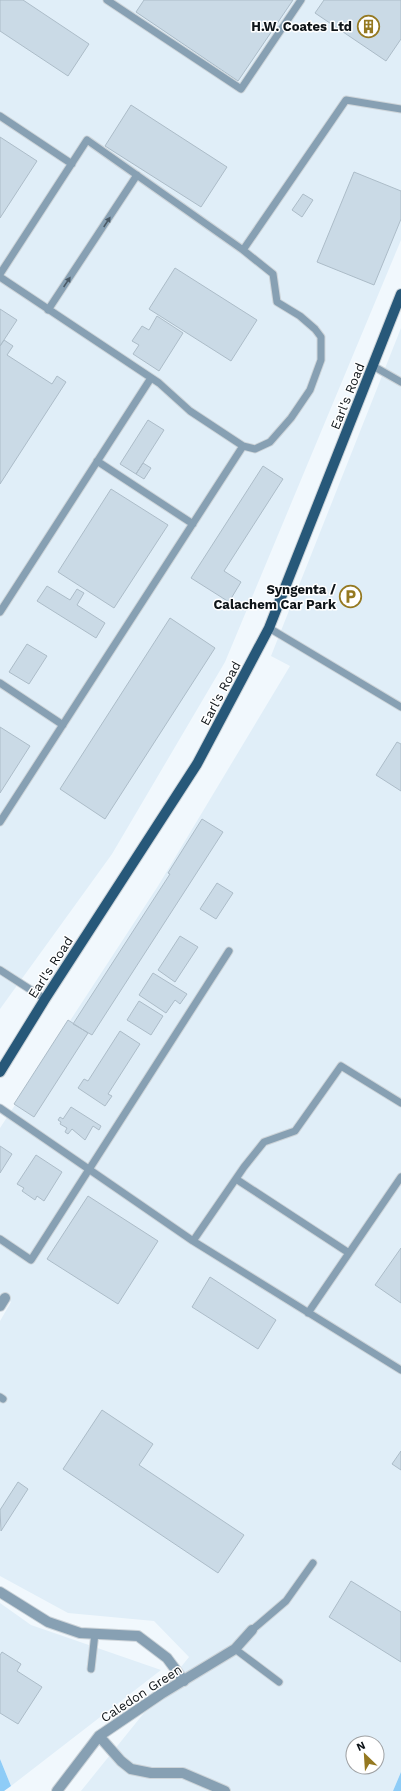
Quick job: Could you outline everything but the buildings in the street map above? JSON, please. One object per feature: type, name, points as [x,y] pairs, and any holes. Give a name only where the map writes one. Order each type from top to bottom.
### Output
[{"type":"main road","name":"Earl's Road","points":[[0,1072],[45,999],[197,764],[269,628],[401,294]]},
{"type":"street","points":[[0,1592],[48,1622],[80,1633],[138,1636],[167,1658],[184,1681]]},
{"type":"street","name":"Caledon Green","points":[[57,1791],[99,1736],[161,1694],[234,1649],[252,1630]]},
{"type":"street","points":[[99,1736],[131,1769],[151,1773],[183,1773],[225,1791]]},
{"type":"lane","points":[[107,0],[241,89],[301,0]]},
{"type":"lane","points":[[243,250],[346,100],[401,109]]},
{"type":"lane","points":[[0,116],[72,164]]},
{"type":"lane","points":[[87,140],[137,175],[243,250],[273,274],[277,302],[300,316],[315,329],[321,337],[320,360],[310,390],[291,418],[270,442],[255,449],[243,446],[190,411],[151,378],[48,310],[0,276],[87,140]]},
{"type":"lane","points":[[48,310],[137,175]]},
{"type":"lane","points":[[373,366],[401,382]]},
{"type":"lane","points":[[0,612],[151,378]]},
{"type":"lane","points":[[0,822],[243,446]]},
{"type":"lane","points":[[98,461],[193,524]]},
{"type":"lane","points":[[269,628],[401,707]]},
{"type":"lane","points":[[0,683],[63,725]]},
{"type":"lane","points":[[0,1239],[31,1260],[229,951]]},
{"type":"lane","points":[[0,970],[45,999]]},
{"type":"lane","points":[[193,1242],[236,1179],[264,1142],[295,1131],[341,1066],[401,1103]]},
{"type":"lane","points":[[0,1108],[193,1242],[401,1370]]},
{"type":"lane","points":[[308,1312],[401,1177]]},
{"type":"lane","points":[[236,1179],[349,1253]]},
{"type":"lane","points":[[252,1630],[286,1601],[313,1563]]},
{"type":"lane","points":[[91,1668],[95,1633]]},
{"type":"lane","points":[[234,1649],[279,1682]]},
{"type":"shaded area","points":[[0,0],[401,0],[401,240],[225,662],[112,854],[0,1009]]},
{"type":"shaded area","points":[[401,328],[401,1772],[393,1791],[81,1791],[189,1657],[154,1621],[68,1613],[0,1576],[0,1321],[11,1302],[0,1295],[0,1128],[158,886],[290,666],[271,656]]},
{"type":"shaded area","points":[[0,1603],[31,1625],[161,1670],[11,1786],[0,1759]]},
{"type":"shaded area","points":[[0,1759],[11,1786],[4,1791],[0,1791]]},
{"type":"shaded area","points":[[401,1772],[401,1791],[393,1791]]},
{"type":"place","name":"H.W. Coates Ltd","points":[[368,26]]},
{"type":"place","name":"Syngenta / Calachem Car Park","points":[[351,596]]}]
